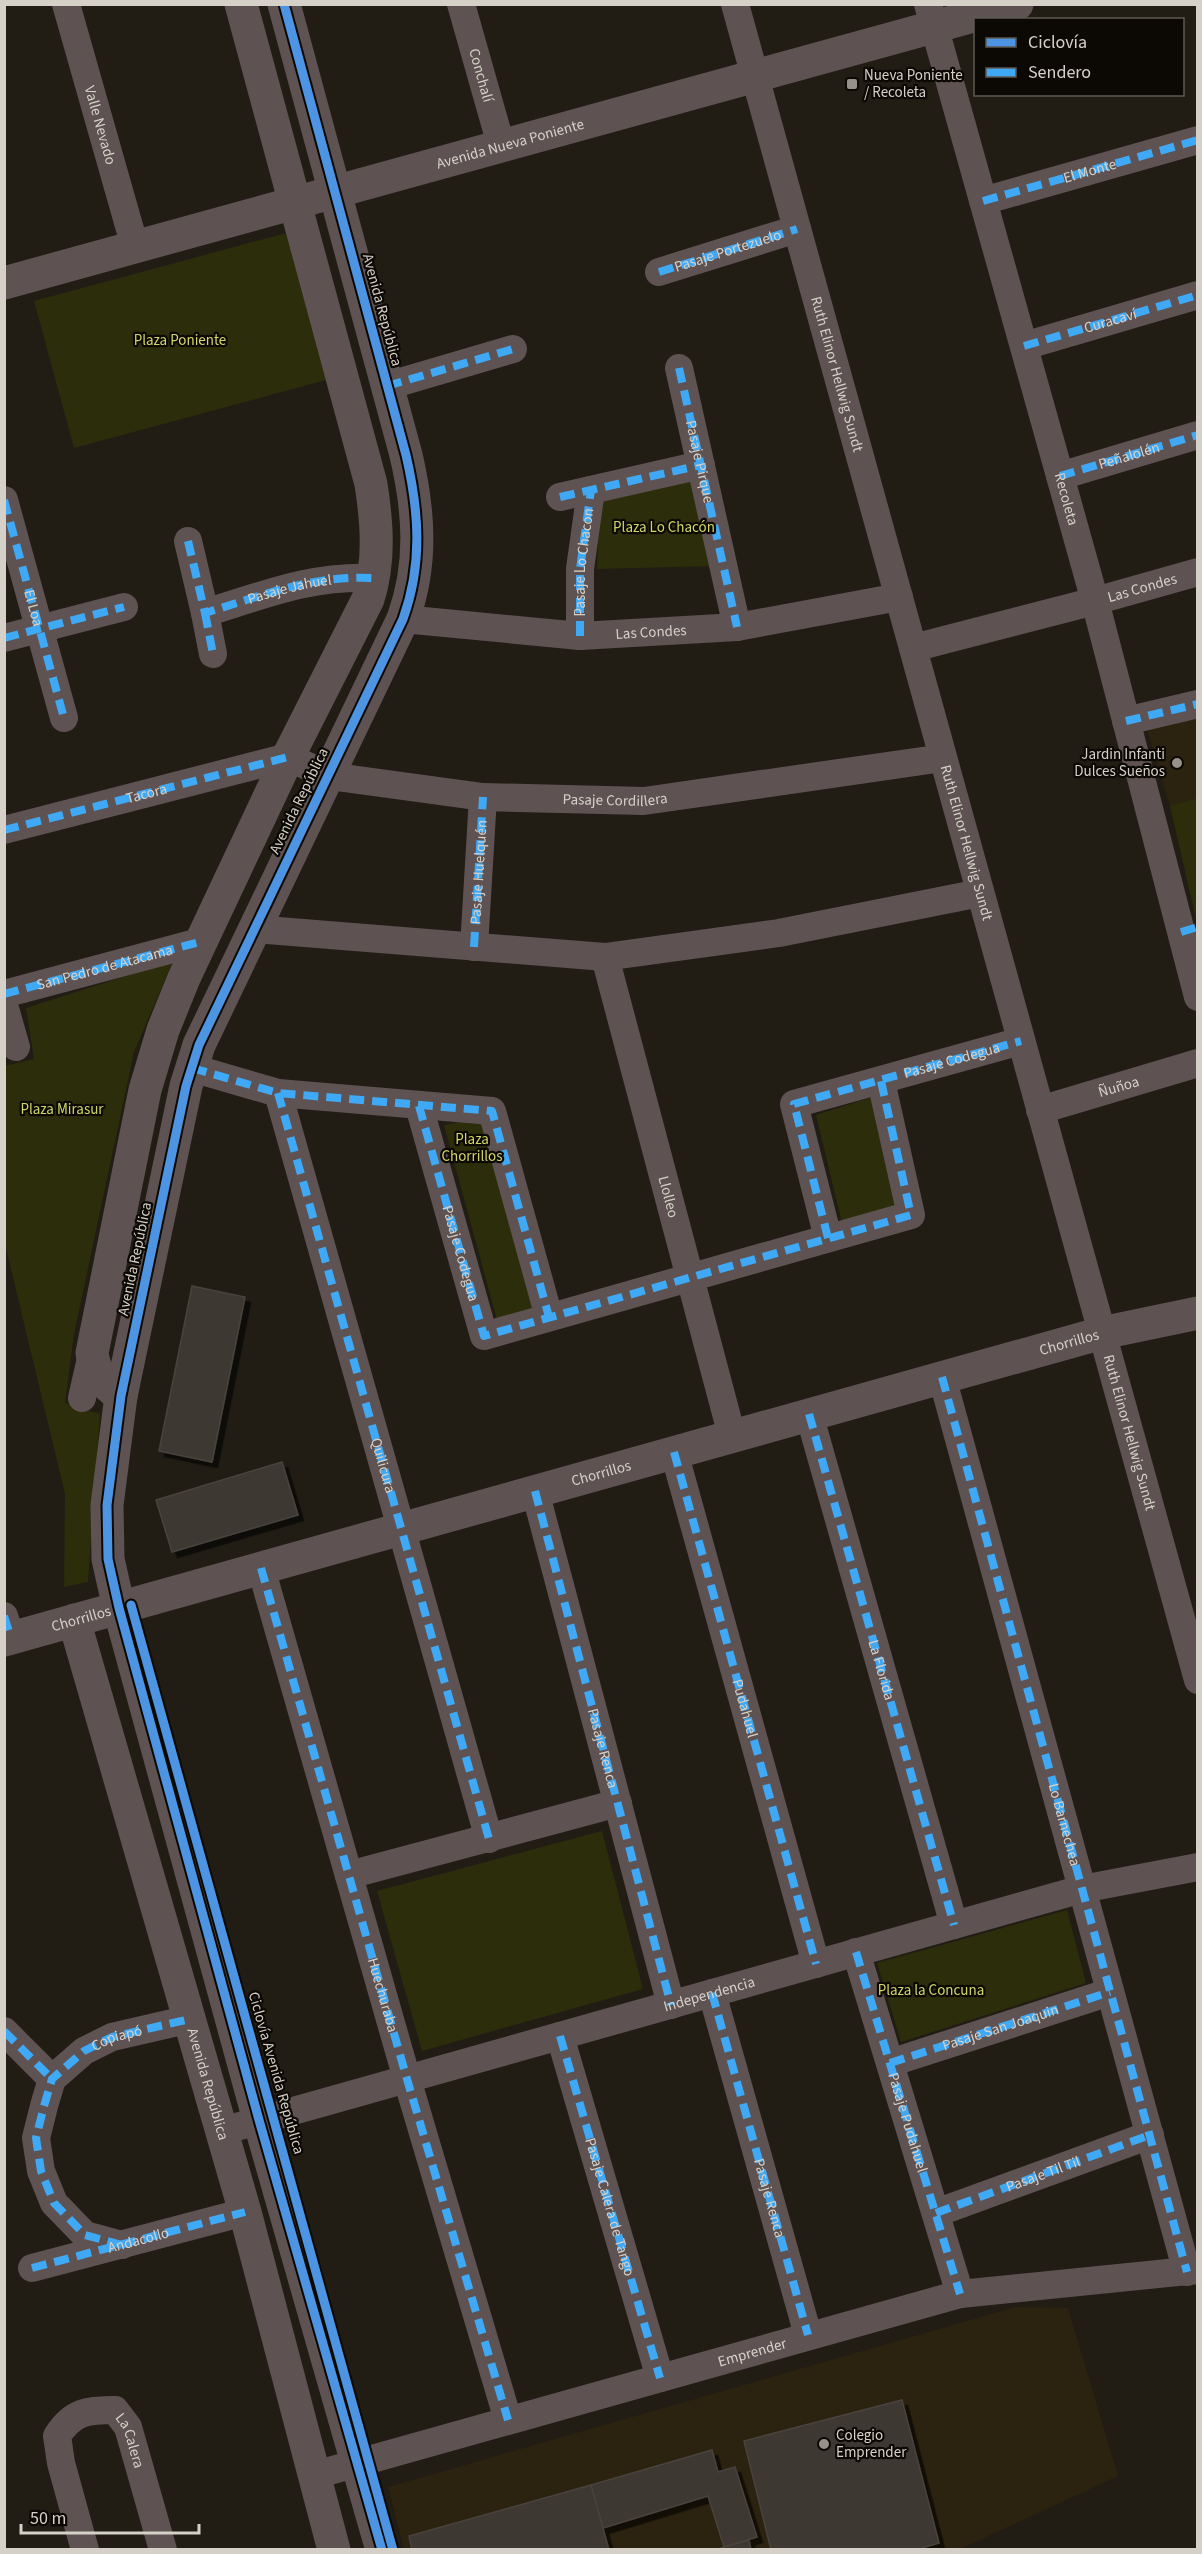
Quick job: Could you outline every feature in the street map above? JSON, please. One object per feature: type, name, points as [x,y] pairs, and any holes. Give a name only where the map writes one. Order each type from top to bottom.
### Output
[{"type":"street","name":"Valle Nevado","points":[[66,4],[135,247]]},
{"type":"street","name":"Avenida República","points":[[82,1398],[145,1090],[158,1048],[184,978],[288,757],[358,619],[374,578],[377,536],[371,484],[241,4]]},
{"type":"street","name":"Avenida República","points":[[284,4],[408,466],[417,516],[416,571],[412,596],[403,619],[329,776],[210,1017],[192,1068],[121,1396],[107,1505],[108,1559],[119,1608],[258,2120],[382,2550]]},
{"type":"street","name":"Conchalí","points":[[461,4],[501,145]]},
{"type":"street","name":"Ruth Elinor Hellwig Sundt","points":[[735,4],[1197,1680]]},
{"type":"street","name":"Avenida Nueva Poniente","points":[[4,284],[755,76],[931,15],[1017,4]]},
{"type":"street","name":"Recoleta","points":[[931,15],[1095,601],[1126,721],[1189,930],[1197,997]]},
{"type":"street","name":"El Monte","points":[[983,201],[1197,140]]},
{"type":"street","name":"Pasaje Portezuelo","points":[[658,272],[797,229]]},
{"type":"street","name":"Curacaví","points":[[1024,346],[1197,295]]},
{"type":"street","points":[[387,386],[513,349]]},
{"type":"street","name":"Pasaje Pirque","points":[[679,368],[737,627]]},
{"type":"street","name":"Peñalolén","points":[[1060,476],[1197,435]]},
{"type":"street","name":"Pasaje Lo Chacon","points":[[560,497],[701,465]]},
{"type":"street","name":"Pasaje Lo Chacon","points":[[580,636],[580,569],[591,490]]},
{"type":"street","name":"El Loa","points":[[4,500],[64,718]]},
{"type":"street","points":[[188,541],[206,613],[213,654]]},
{"type":"street","name":"Las Condes","points":[[913,648],[1197,572]]},
{"type":"street","name":"Pasaje Jahuel","points":[[206,613],[314,581],[333,578],[374,578]]},
{"type":"street","name":"Las Condes","points":[[403,619],[580,636],[737,627],[899,597]]},
{"type":"street","points":[[4,638],[124,607]]},
{"type":"street","points":[[1126,721],[1197,704]]},
{"type":"street","name":"Pasaje Cordillera","points":[[288,757],[329,776],[483,796],[644,801],[943,758]]},
{"type":"street","name":"Tacora","points":[[4,830],[288,757]]},
{"type":"street","name":"Pasaje Huelquén","points":[[474,947],[483,796]]},
{"type":"street","points":[[253,929],[605,957],[779,933],[980,893]]},
{"type":"street","name":"San Pedro de Atacama","points":[[4,994],[203,941]]},
{"type":"street","name":"Llolleo","points":[[605,957],[732,1436]]},
{"type":"street","points":[[4,1005],[16,1047]]},
{"type":"street","name":"Pasaje Codegua","points":[[828,1238],[794,1104],[1021,1041]]},
{"type":"street","name":"Ñuñoa","points":[[1040,1110],[1197,1063]]},
{"type":"street","points":[[192,1068],[278,1093],[492,1111],[549,1317]]},
{"type":"street","name":"Pasaje Codegua","points":[[419,1106],[484,1336],[911,1215],[881,1081]]},
{"type":"street","name":"Quilicura","points":[[278,1093],[489,1839]]},
{"type":"street","points":[[120,1215],[155,1233]]},
{"type":"street","name":"Chorrillos","points":[[6,1631],[74,1620],[119,1608],[1102,1333],[1197,1313]]},
{"type":"street","name":"Avenida República","points":[[94,1346],[92,1353],[97,1374],[105,1384],[121,1396]]},
{"type":"street","name":"Lo Barnechea","points":[[942,1377],[1149,2135],[1192,2271]]},
{"type":"street","name":"La Florida","points":[[809,1414],[954,1925]]},
{"type":"street","name":"Pudahuel","points":[[674,1452],[816,1964]]},
{"type":"street","name":"Pasaje Renca","points":[[535,1491],[671,2005]]},
{"type":"street","name":"Huechuraba","points":[[261,1568],[407,2079],[508,2420]]},
{"type":"street","name":"Avenida República","points":[[74,1620],[245,2212],[334,2550]]},
{"type":"street","points":[[349,1875],[618,1803]]},
{"type":"street","name":"Independencia","points":[[222,2131],[1082,1889],[1197,1867]]},
{"type":"street","name":"Pasaje Pudahuel","points":[[856,1952],[960,2294]]},
{"type":"street","name":"Pasaje San Joaquin","points":[[890,2062],[1110,1992]]},
{"type":"street","name":"Pasaje Renca","points":[[712,1993],[808,2335]]},
{"type":"street","name":"Copiapó","points":[[52,2079],[84,2051],[112,2037],[190,2019]]},
{"type":"street","points":[[4,2031],[52,2079],[36,2138],[41,2170],[54,2203],[86,2235],[122,2245]]},
{"type":"street","name":"Pasaje Calera de Tango","points":[[560,2036],[660,2378]]},
{"type":"street","name":"Pasaje Til Til","points":[[936,2213],[1149,2135]]},
{"type":"street","name":"Andacollo","points":[[32,2268],[245,2212]]},
{"type":"street","name":"Emprender","points":[[315,2475],[960,2294],[1107,2277],[1192,2271]]},
{"type":"street","name":"La Calera","points":[[85,2550],[61,2463],[57,2436],[67,2421],[90,2410],[115,2410],[128,2427],[163,2550]]},
{"type":"shaded area","name":"Jardin Infanti Dulces Sueños","points":[[1197,715],[1197,798],[1170,806],[1147,729]]},
{"type":"shaded area","name":"Colegio Emprender","points":[[1016,2307],[1068,2308],[1118,2476],[958,2550],[404,2549],[388,2487]]},
{"type":"green space","name":"Plaza Poniente","points":[[286,233],[326,380],[74,448],[34,301]]},
{"type":"green space","name":"Plaza Lo Chacón","points":[[694,480],[714,566],[597,569],[600,501]]},
{"type":"green space","points":[[1198,798],[1197,923],[1170,806]]},
{"type":"green space","name":"Plaza Mirasur","points":[[173,961],[134,1052],[74,1334],[65,1403],[100,1414],[88,1582],[64,1587],[65,1494],[5,1244],[4,1066],[34,1059],[26,1008]]},
{"type":"green space","points":[[873,1097],[898,1207],[842,1223],[816,1115]]},
{"type":"green space","name":"Plaza Chorrillos","points":[[487,1117],[536,1307],[497,1320],[444,1125]]},
{"type":"green space","points":[[602,1831],[643,1989],[422,2051],[377,1891]]},
{"type":"green space","name":"Plaza la Concuna","points":[[1067,1910],[1086,1983],[901,2042],[877,1963]]},
{"type":"building","points":[[192,1286],[245,1297],[212,1462],[159,1451]]},
{"type":"building","points":[[282,1462],[298,1515],[172,1552],[156,1500]]},
{"type":"building","points":[[902,2400],[939,2543],[915,2550],[771,2550],[744,2441]]},
{"type":"building","points":[[712,2450],[718,2472],[735,2467],[757,2537],[724,2547],[708,2496],[603,2528],[591,2485]]},
{"type":"building","points":[[591,2485],[609,2550],[412,2550],[409,2536]]},
{"type":"building","points":[[749,2540],[751,2550],[715,2550],[724,2547]]},
{"type":"marked path","points":[[983,201],[1198,140]]},
{"type":"marked path","points":[[659,272],[797,229]]},
{"type":"marked path","points":[[1024,346],[1198,295]]},
{"type":"marked path","points":[[387,386],[513,349]]},
{"type":"marked path","points":[[679,368],[737,627]]},
{"type":"marked path","points":[[1060,476],[1198,435]]},
{"type":"marked path","points":[[560,497],[701,465]]},
{"type":"marked path","points":[[580,636],[580,569],[591,490]]},
{"type":"marked path","points":[[4,500],[64,718]]},
{"type":"marked path","points":[[188,541],[205,613],[309,583],[374,578]]},
{"type":"marked path","points":[[4,638],[124,607]]},
{"type":"marked path","points":[[205,613],[213,654]]},
{"type":"marked path","points":[[1126,721],[1198,704]]},
{"type":"marked path","points":[[4,830],[288,757]]},
{"type":"marked path","points":[[474,947],[483,797]]},
{"type":"marked path","points":[[1181,932],[1198,927]]},
{"type":"marked path","points":[[4,994],[203,941]]},
{"type":"marked path","points":[[828,1238],[794,1104],[1021,1041]]},
{"type":"marked path","points":[[192,1068],[278,1093],[492,1111],[549,1317]]},
{"type":"marked path","points":[[419,1106],[484,1336],[911,1215],[881,1081]]},
{"type":"marked path","points":[[278,1093],[489,1839]]},
{"type":"marked path","points":[[942,1377],[1187,2272]]},
{"type":"marked path","points":[[809,1414],[954,1925]]},
{"type":"marked path","points":[[674,1452],[816,1964]]},
{"type":"marked path","points":[[535,1491],[671,2005]]},
{"type":"marked path","points":[[261,1568],[407,2079],[508,2420]]},
{"type":"marked path","points":[[4,1616],[11,1638]]},
{"type":"marked path","points":[[856,1952],[960,2294]]},
{"type":"marked path","points":[[890,2063],[1110,1992]]},
{"type":"marked path","points":[[712,1993],[808,2335]]},
{"type":"marked path","points":[[122,2245],[85,2235],[54,2203],[41,2171],[36,2138],[52,2079],[84,2051],[112,2037],[190,2019]]},
{"type":"marked path","points":[[4,2031],[52,2079]]},
{"type":"marked path","points":[[560,2036],[660,2378]]},
{"type":"marked path","points":[[936,2213],[1150,2135]]},
{"type":"marked path","points":[[32,2268],[245,2212]]},
{"type":"cycle path","points":[[284,4],[406,455],[416,517],[414,578],[403,619],[199,1045],[186,1086],[121,1396],[107,1505],[108,1559],[119,1608],[259,2120],[382,2550]]},
{"type":"cycle path","name":"Ciclovía Avenida República","points":[[131,1605],[393,2550]]},
{"type":"place","name":"Nueva Poniente / Recoleta","points":[[852,84]]},
{"type":"place","name":"Jardin Infanti Dulces Sueños","points":[[1177,763]]},
{"type":"place","name":"Colegio Emprender","points":[[824,2444]]}]
